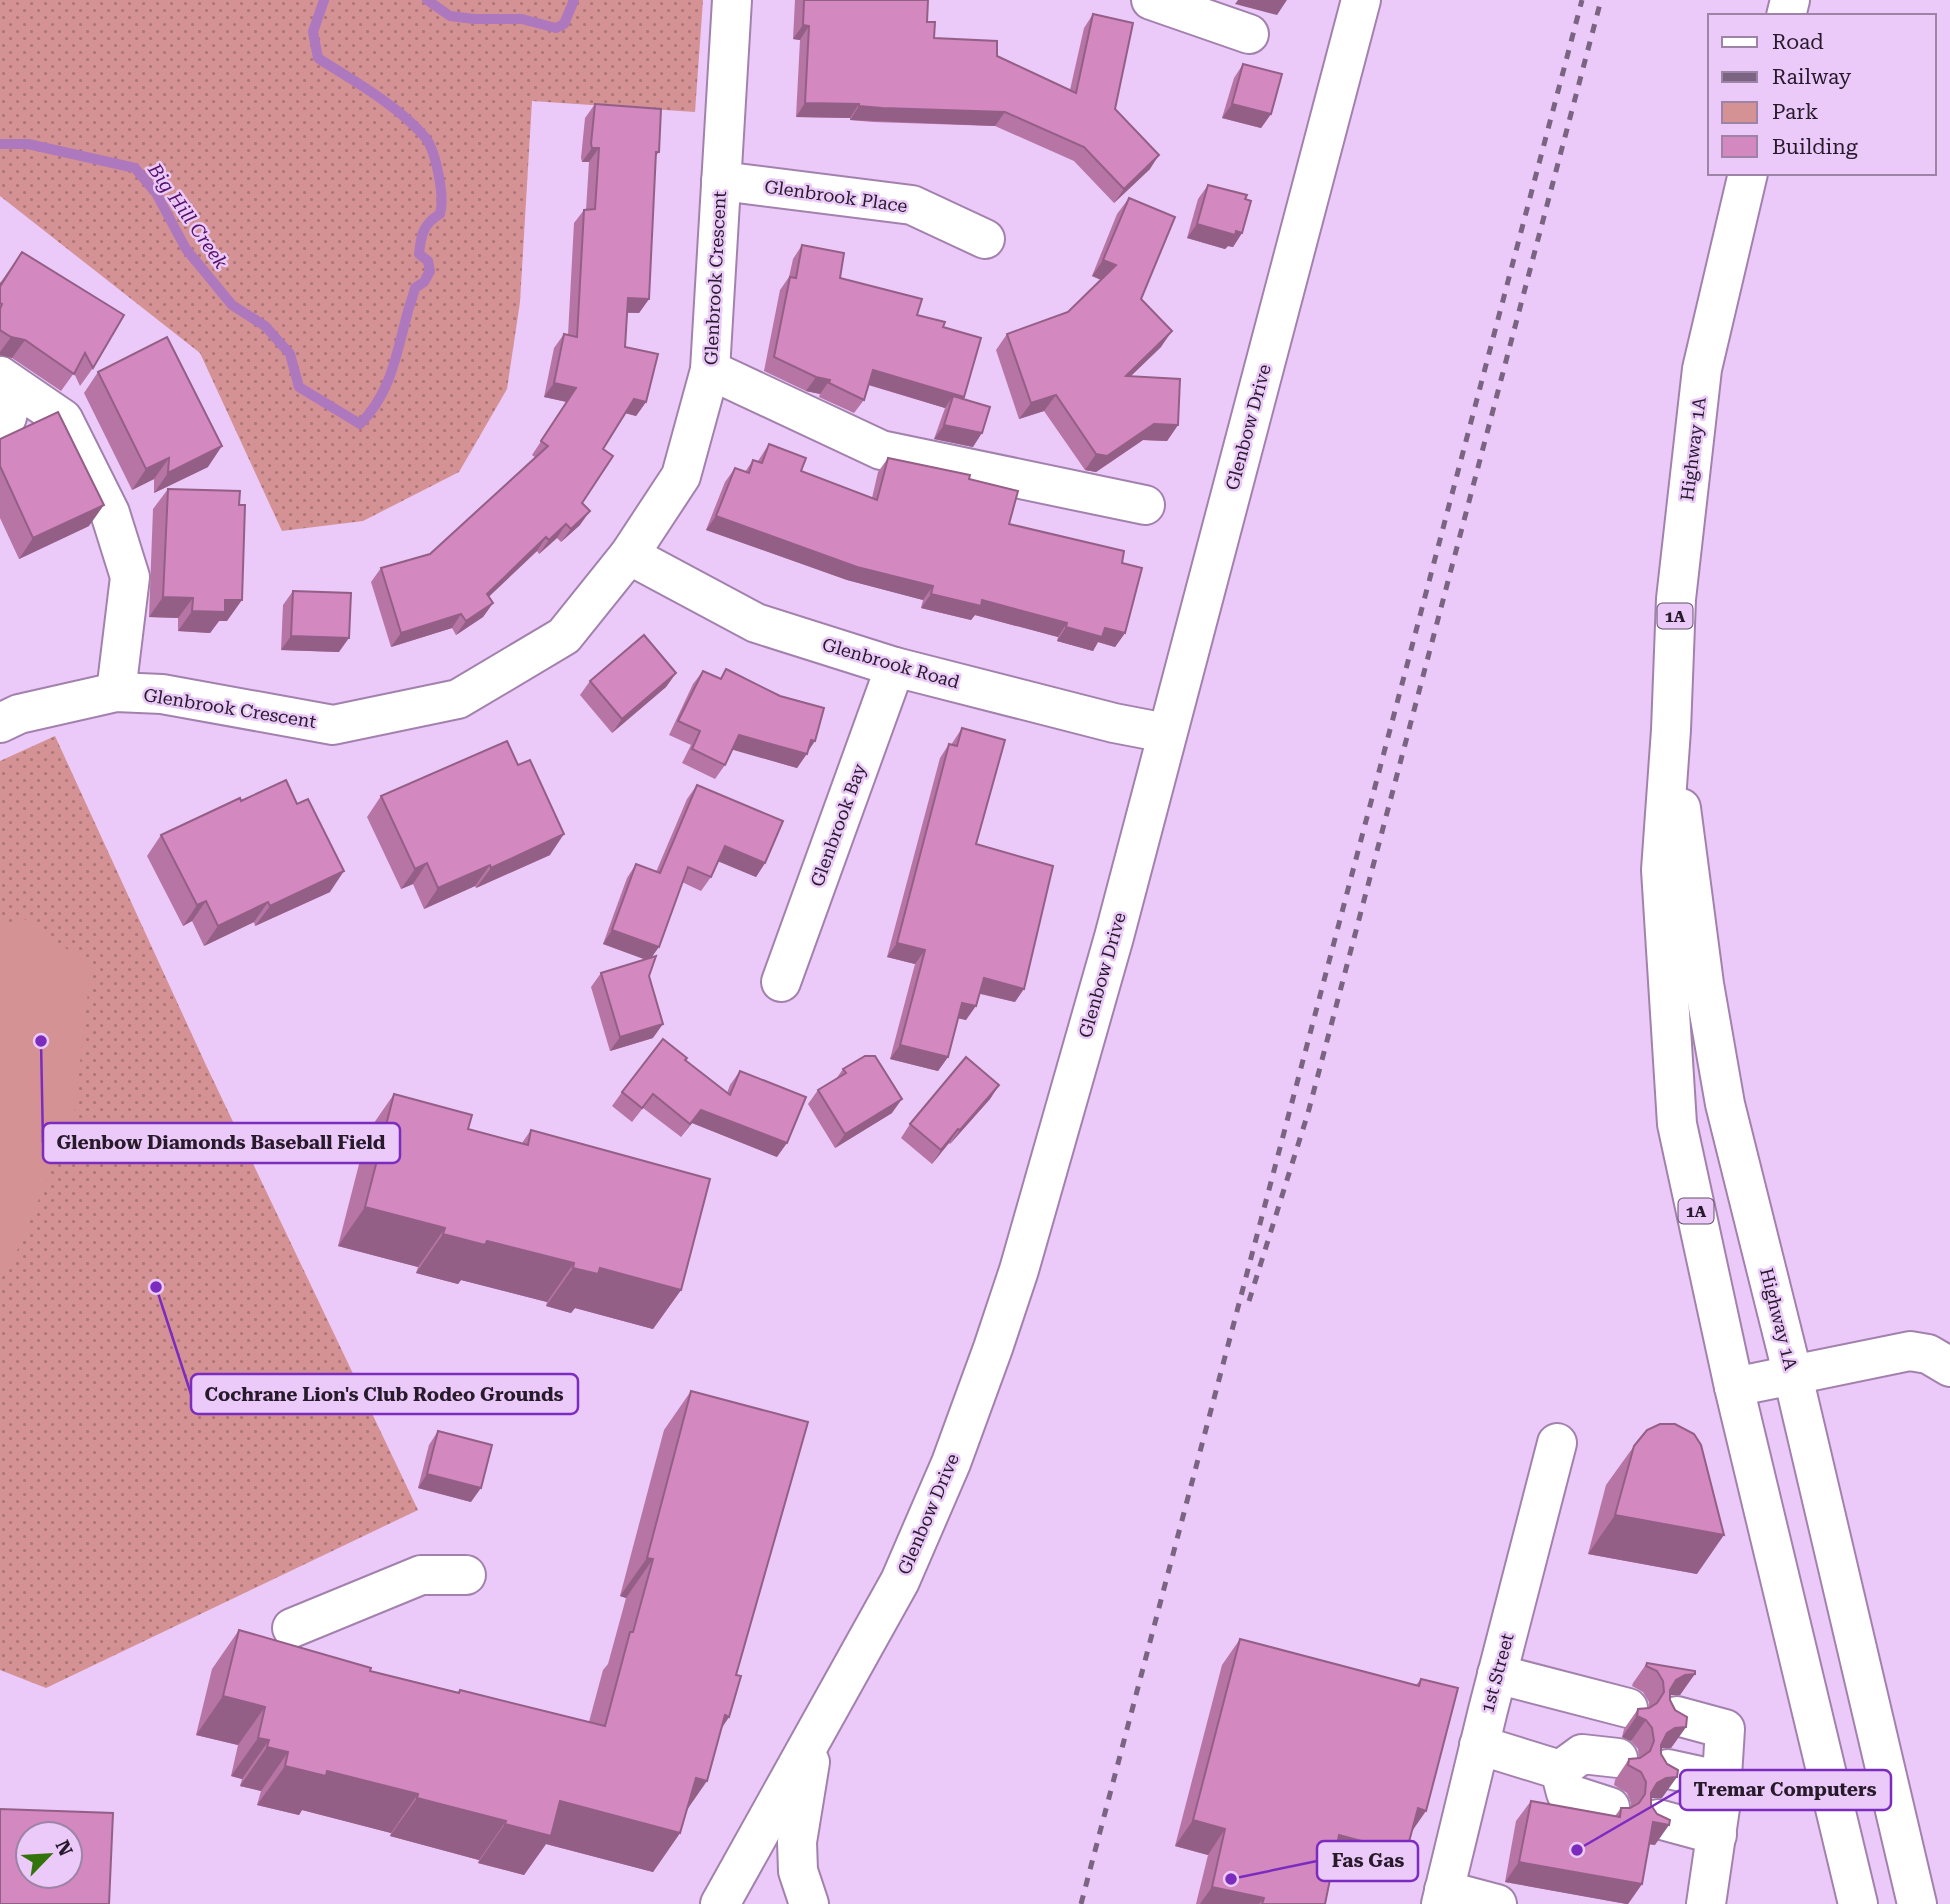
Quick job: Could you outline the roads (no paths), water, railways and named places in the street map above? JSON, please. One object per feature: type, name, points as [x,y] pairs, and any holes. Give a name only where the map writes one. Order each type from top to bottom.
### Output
[{"type":"street","name":"Glenbrook Crescent","points":[[0,723],[19,713],[116,692],[162,694],[333,725],[458,699],[564,636],[629,555],[681,476],[710,370],[732,0]]},
{"type":"street","points":[[1151,0],[1249,34]]},
{"type":"street","name":"Glenbow Drive","points":[[720,1904],[900,1581],[951,1464],[993,1348],[1019,1270],[1114,937],[1361,0]]},
{"type":"street","name":"Highway 1A","points":[[1748,175],[1702,369],[1676,599],[1671,730],[1661,870],[1677,1124],[1734,1387],[1854,1896]]},
{"type":"street","name":"Glenbrook Place","points":[[721,181],[912,205],[985,239]]},
{"type":"street","points":[[710,370],[881,450],[1145,505]]},
{"type":"street","points":[[0,376],[7,387],[10,401],[8,415],[0,430]]},
{"type":"street","points":[[0,376],[63,419],[110,513],[130,577],[116,692]]},
{"type":"street","name":"Glenbrook Road","points":[[629,555],[757,623],[895,667],[1103,720],[1166,733]]},
{"type":"street","name":"Glenbrook Bay","points":[[781,982],[895,667]]},
{"type":"street","name":"Highway 1A","points":[[1671,730],[1704,984],[1725,1104],[1793,1376],[1917,1904]]},
{"type":"street","points":[[1734,1387],[1910,1351],[1928,1354],[1950,1367]]},
{"type":"street","name":"1st Street","points":[[1443,1897],[1479,1745],[1557,1443]]},
{"type":"street","points":[[292,1628],[421,1574],[466,1575]]},
{"type":"street","points":[[1497,1674],[1628,1708]]},
{"type":"street","points":[[1676,1716],[1725,1729],[1720,1808],[1706,1904]]},
{"type":"street","points":[[809,1904],[798,1871],[797,1842],[814,1735]]},
{"type":"street","points":[[1479,1745],[1560,1770]]},
{"type":"street","points":[[1582,1754],[1614,1783],[1566,1793],[1560,1770],[1582,1754]]},
{"type":"street","points":[[1720,1808],[1663,1795],[1720,1808]]},
{"type":"street","points":[[1443,1897],[1497,1904]]},
{"type":"waterway","name":"Big Hill Creek","points":[[0,144],[28,144],[135,168],[156,193],[186,249],[232,305],[265,326],[290,354],[299,387],[360,424],[379,400],[386,386],[415,288],[424,282],[430,271],[428,261],[419,254],[420,247],[426,226],[440,214],[441,196],[436,162],[424,136],[387,103],[318,58],[313,32],[324,0]]},
{"type":"waterway","name":"Big Hill Creek","points":[[427,0],[450,16],[522,19],[556,28],[564,24],[574,0]]},
{"type":"railway","points":[[1081,1904],[1582,0]]},
{"type":"railway","points":[[1249,1301],[1308,1113],[1601,0]]},
{"type":"place","name":"Glenbow Diamonds Baseball Field","points":[[41,1041]]},
{"type":"place","name":"Cochrane Lion's Club Rodeo Grounds","points":[[156,1287]]},
{"type":"place","name":"Tremar Computers","points":[[1577,1850]]},
{"type":"place","name":"Fas Gas","points":[[1231,1879]]}]
